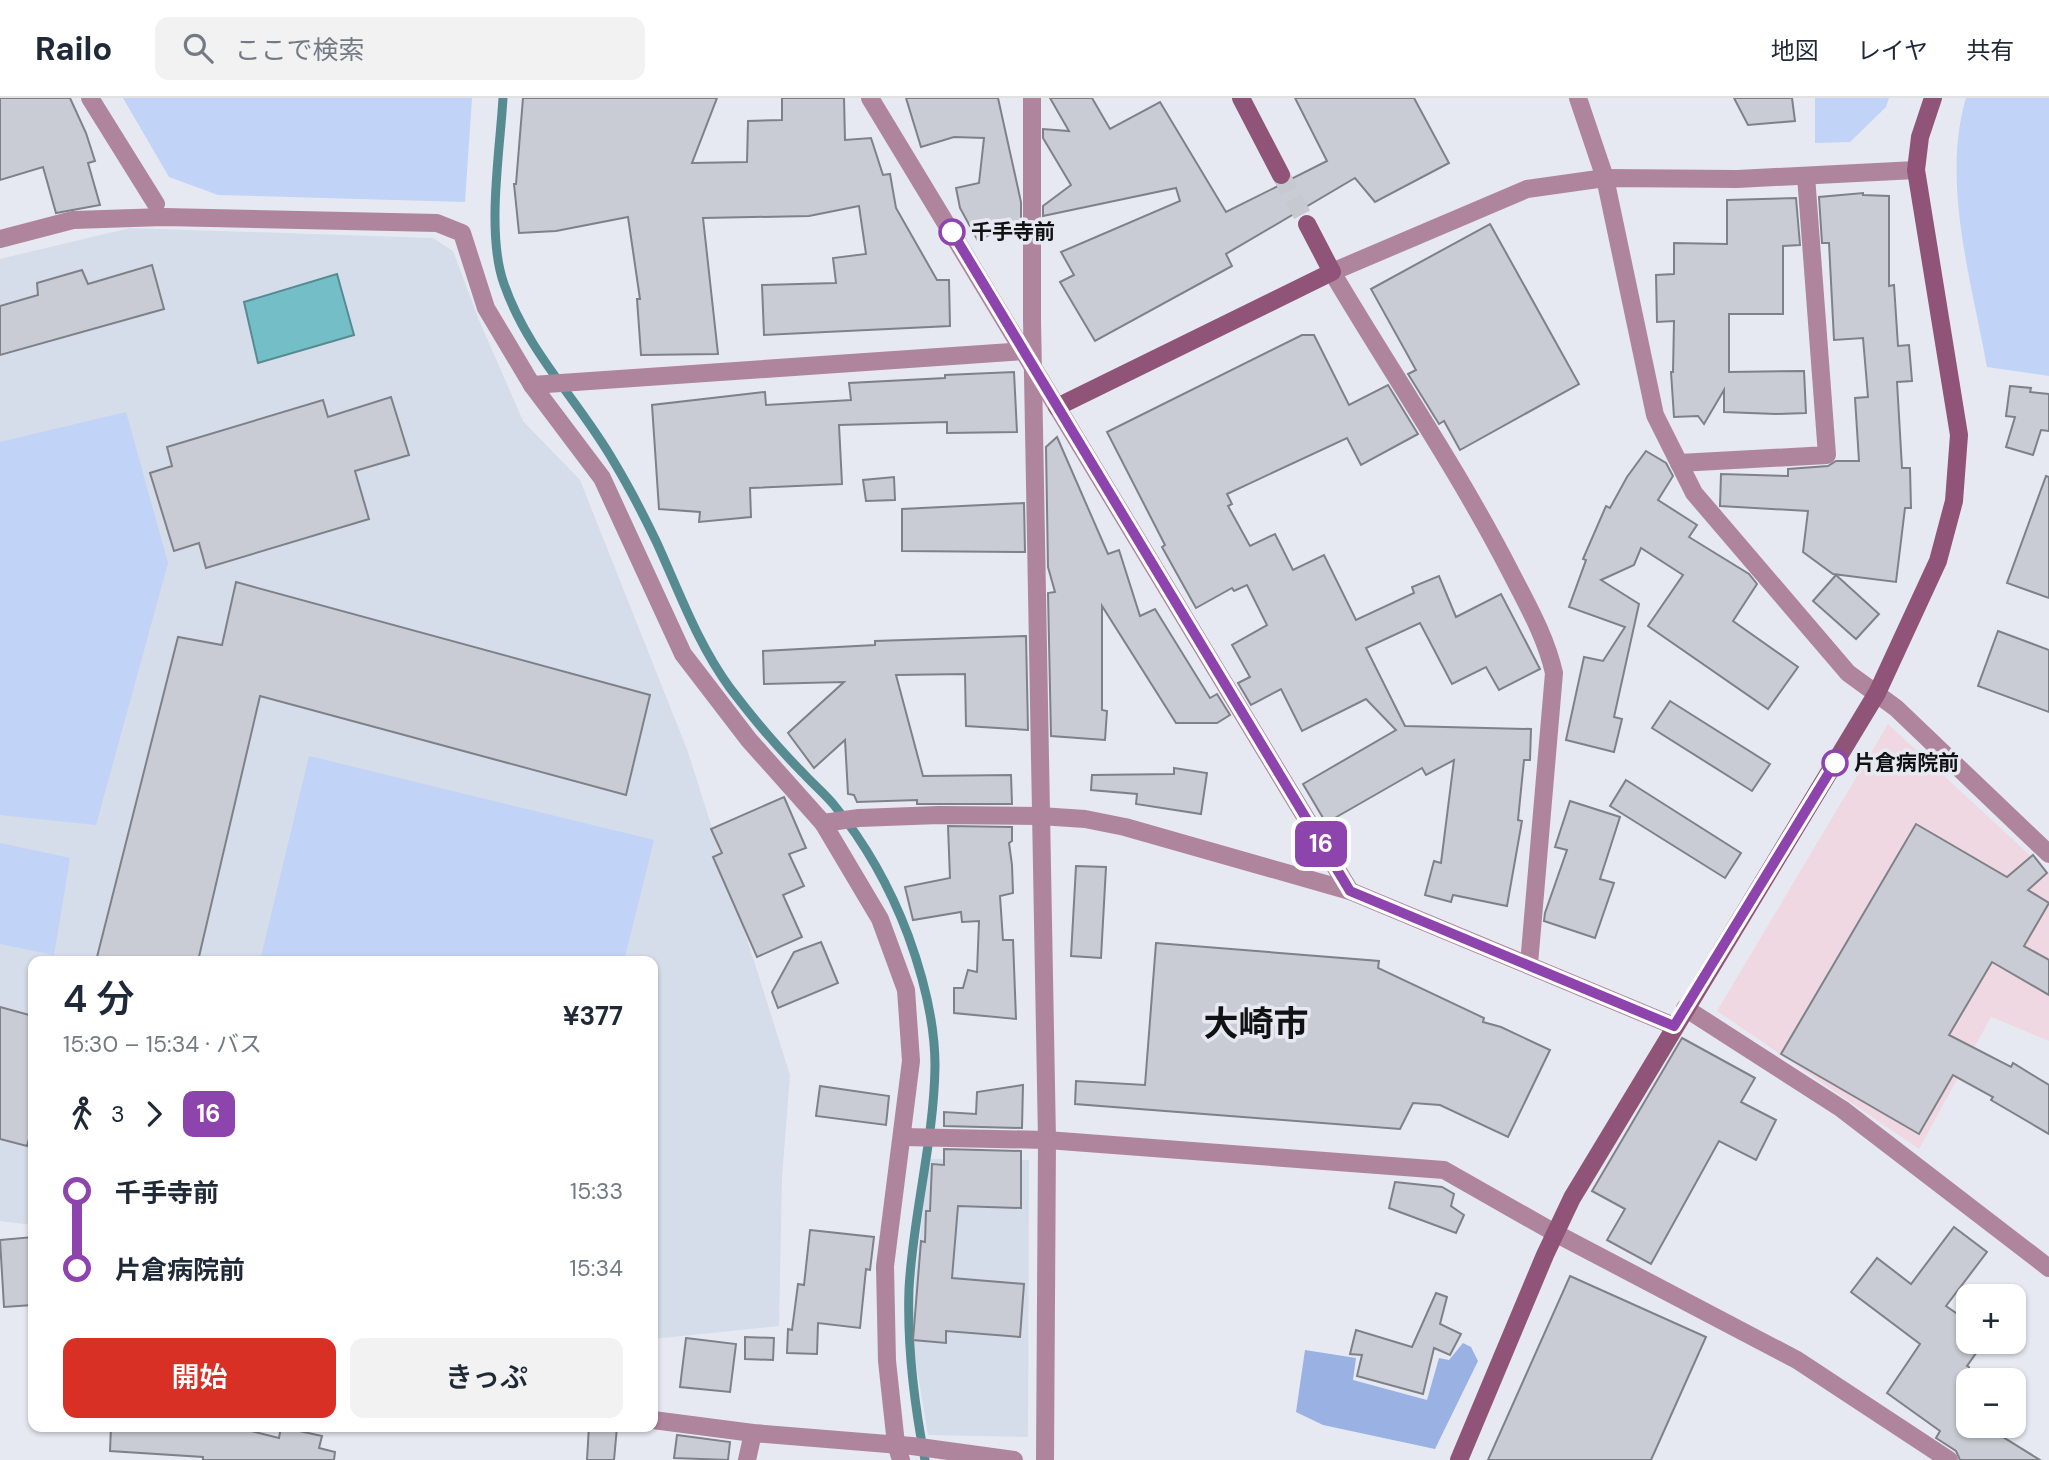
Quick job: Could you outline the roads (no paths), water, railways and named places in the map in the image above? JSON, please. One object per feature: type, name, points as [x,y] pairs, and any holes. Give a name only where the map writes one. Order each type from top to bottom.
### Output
[{"type":"street","points":[[90,98],[156,204]]},
{"type":"street","points":[[870,98],[1350,891]]},
{"type":"street","points":[[1031,98],[1047,1140],[1045,1460]]},
{"type":"street","points":[[1241,98],[1282,174]]},
{"type":"street","points":[[1578,98],[1605,178],[1656,415],[1694,493],[1848,673],[1877,693],[2049,853]]},
{"type":"street","points":[[1459,1460],[1572,1198],[1877,693],[1938,561],[1954,501],[1959,435],[1916,170],[1920,137],[1933,98]]},
{"type":"street","points":[[1057,407],[1332,272],[1527,189],[1605,178],[1737,179],[1916,170]]},
{"type":"street","points":[[1679,463],[1827,455],[1806,176]]},
{"type":"street","points":[[0,239],[73,220],[164,217],[437,223],[463,233],[486,308],[603,478],[684,654],[749,740],[828,822],[880,919],[906,990],[911,1060],[910,1137],[885,1266],[887,1361],[903,1450]]},
{"type":"street","points":[[1307,224],[1378,351],[1484,521],[1549,649],[1554,673],[1529,964]]},
{"type":"street","points":[[540,384],[1024,351]]},
{"type":"street","points":[[828,822],[939,815],[1040,816],[1085,819],[1125,827],[1350,891],[1674,1026]]},
{"type":"street","points":[[1685,1008],[1842,1109],[2049,1268]]},
{"type":"street","points":[[910,1137],[1047,1140],[1444,1170],[1555,1233],[1797,1360],[1949,1460]]},
{"type":"street","points":[[658,1421],[903,1450],[932,1448],[1014,1460]]},
{"type":"street","points":[[747,1460],[753,1433]]},
{"type":"waterway","points":[[503,98],[496,192],[496,241],[504,284],[514,309],[540,355],[600,440],[625,481],[656,541],[698,635],[718,671],[765,732],[834,805],[867,851],[894,901],[919,967],[930,1016],[935,1066],[931,1122],[909,1289],[912,1375],[925,1460]]},
{"type":"tunnel","points":[[1281,175],[1307,224]]},
{"type":"place","name":"千手寺前","points":[[952,232]]},
{"type":"place","name":"片倉病院前","points":[[1835,763]]},
{"type":"district","name":"大崎市","points":[[1256,1024]]}]
